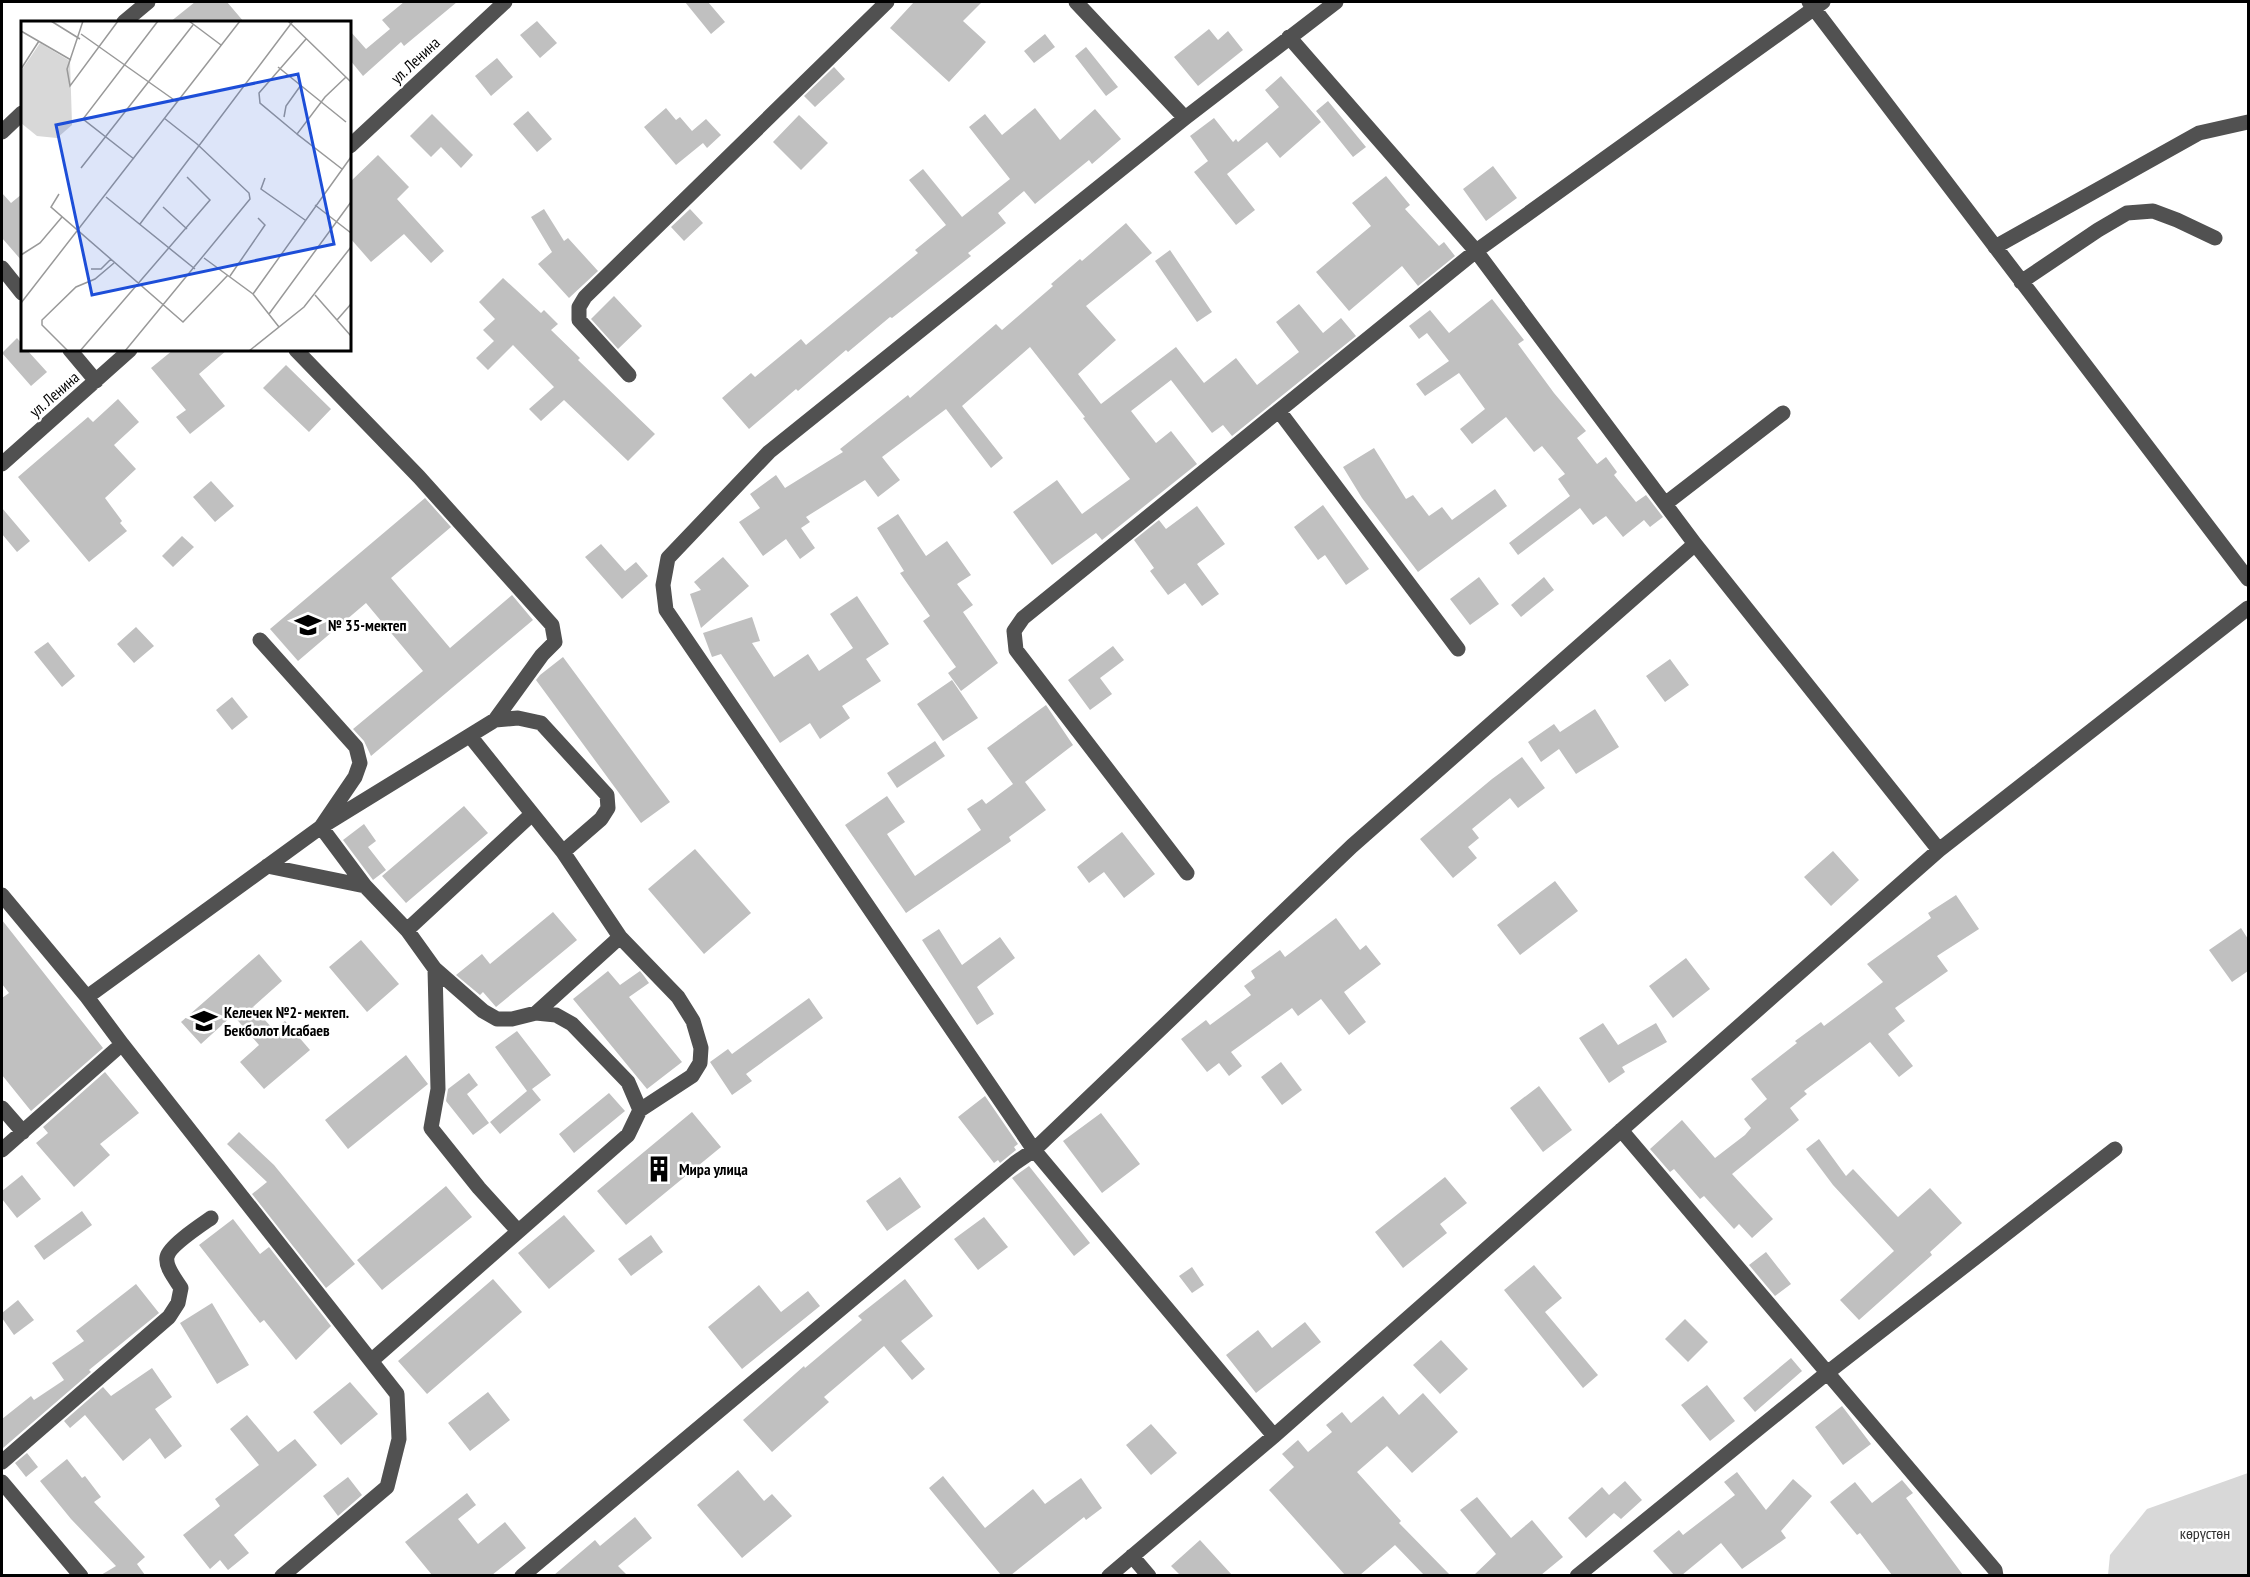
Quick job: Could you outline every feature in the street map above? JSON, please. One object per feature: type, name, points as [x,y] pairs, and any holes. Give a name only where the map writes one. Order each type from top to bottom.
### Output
[{"type":"street","points":[[125,21],[148,2]]},
{"type":"street","name":"ул. Ленина","points":[[351,145],[505,2]]},
{"type":"street","points":[[629,375],[579,320],[579,307],[585,297],[887,2]]},
{"type":"street","points":[[1076,2],[1185,118]]},
{"type":"street","points":[[1274,1436],[1034,1150],[666,610],[663,585],[668,558],[769,452],[1185,118],[1336,2]]},
{"type":"street","points":[[1187,873],[1016,650],[1014,631],[1023,618],[1476,251],[1815,4],[2021,282],[2248,579]]},
{"type":"street","points":[[1289,37],[1476,251],[1695,544],[1939,850]]},
{"type":"street","points":[[2,132],[21,114]]},
{"type":"street","points":[[1995,247],[2199,133],[2248,122]]},
{"type":"street","points":[[2021,282],[2127,213],[2153,211],[2215,238]]},
{"type":"street","points":[[2,268],[21,292]]},
{"type":"street","points":[[71,351],[96,381]]},
{"type":"street","name":"ул. Ленина","points":[[2,464],[129,351]]},
{"type":"street","points":[[87,997],[321,827],[495,720],[555,642],[552,625],[419,477],[297,351]]},
{"type":"street","points":[[1279,411],[1458,649]]},
{"type":"street","points":[[1665,504],[1783,413]]},
{"type":"street","points":[[522,1575],[1015,1163],[1034,1150],[1352,846],[1695,544]]},
{"type":"street","points":[[1109,1575],[1274,1436],[1939,850],[2248,608]]},
{"type":"street","points":[[260,640],[356,747],[360,763],[355,777],[321,827]]},
{"type":"street","points":[[495,720],[518,718],[541,723],[607,795],[608,808],[601,819],[563,852]]},
{"type":"street","points":[[371,1361],[628,1135],[640,1110],[692,1076],[699,1063],[701,1047],[693,1021],[678,997],[620,937],[563,852],[470,736]]},
{"type":"street","points":[[407,930],[532,814]]},
{"type":"street","points":[[321,827],[365,886],[407,930],[435,969],[483,1011],[497,1018],[512,1019],[536,1013],[556,1015],[572,1024],[628,1082],[640,1110]]},
{"type":"street","points":[[267,866],[365,886]]},
{"type":"street","points":[[2,895],[87,997],[397,1394],[399,1439],[387,1487],[282,1575]]},
{"type":"street","points":[[536,1013],[620,937]]},
{"type":"street","points":[[435,969],[438,1089],[431,1128],[479,1188],[518,1231]]},
{"type":"street","points":[[2,1150],[122,1044]]},
{"type":"street","points":[[2,1108],[23,1132]]},
{"type":"street","points":[[1621,1130],[1995,1570],[1996,1575]]},
{"type":"street","points":[[1577,1575],[1827,1373],[2115,1149]]},
{"type":"street","points":[[2,1462],[169,1317],[178,1303],[181,1288],[168,1266],[167,1256],[172,1249],[211,1218]]},
{"type":"street","points":[[2,1482],[81,1575]]},
{"type":"street","points":[[1132,1556],[1149,1575]]},
{"type":"green space","name":"көрүстөн","points":[[2248,1473],[2248,1575],[2108,1575],[2110,1555],[2147,1509]]},
{"type":"building","points":[[195,2],[227,2],[243,21],[171,21]]},
{"type":"building","points":[[404,2],[457,2],[404,46],[401,42],[363,76],[351,61],[351,32],[366,49],[390,29],[382,20]]},
{"type":"building","points":[[685,2],[708,2],[725,22],[711,34]]},
{"type":"building","points":[[914,2],[982,2],[963,21],[986,42],[949,82],[890,28]]},
{"type":"building","points":[[537,21],[557,43],[540,58],[520,35]]},
{"type":"building","points":[[1209,29],[1218,40],[1228,31],[1243,50],[1198,86],[1174,57]]},
{"type":"building","points":[[1045,34],[1055,47],[1034,63],[1024,51]]},
{"type":"building","points":[[1086,47],[1118,87],[1106,96],[1075,56]]},
{"type":"building","points":[[497,58],[513,77],[491,96],[475,76]]},
{"type":"building","points":[[834,67],[845,79],[815,107],[804,96]]},
{"type":"building","points":[[1281,76],[1321,122],[1280,158],[1267,142],[1227,174],[1255,210],[1236,225],[1194,172],[1208,161],[1190,136],[1214,118],[1233,142],[1236,139],[1238,142],[1279,107],[1265,90]]},
{"type":"building","points":[[1328,101],[1366,147],[1353,157],[1316,111]]},
{"type":"building","points":[[666,108],[676,120],[680,117],[692,131],[706,119],[721,135],[707,148],[703,143],[676,165],[644,127]]},
{"type":"building","points":[[1035,108],[1060,140],[1095,109],[1121,139],[1092,164],[1089,160],[1035,204],[1024,191],[998,213],[1006,223],[968,253],[971,256],[848,352],[846,350],[749,429],[722,398],[751,373],[755,377],[801,339],[806,345],[918,253],[915,250],[946,225],[909,180],[923,169],[962,217],[1010,179],[969,127],[985,114],[1002,135]]},
{"type":"building","points":[[528,111],[552,139],[537,152],[513,124]]},
{"type":"building","points":[[432,114],[473,155],[461,168],[441,147],[431,157],[410,136]]},
{"type":"building","points":[[799,115],[828,143],[801,170],[773,142]]},
{"type":"building","points":[[378,155],[409,187],[397,199],[444,251],[431,263],[404,234],[371,262],[351,239],[351,181]]},
{"type":"building","points":[[1493,166],[1517,198],[1486,221],[1463,189]]},
{"type":"building","points":[[1386,176],[1410,205],[1405,209],[1439,246],[1444,242],[1455,256],[1418,286],[1402,266],[1349,311],[1316,272],[1371,226],[1352,203]]},
{"type":"building","points":[[2,193],[11,203],[21,195],[21,260],[2,238]]},
{"type":"building","points":[[544,209],[564,241],[568,238],[598,271],[569,298],[538,264],[552,252],[531,217]]},
{"type":"building","points":[[690,209],[703,223],[684,241],[671,227]]},
{"type":"building","points":[[1126,223],[1152,253],[1086,306],[1116,340],[1078,374],[1101,404],[1176,347],[1204,383],[1236,358],[1257,385],[1299,352],[1276,322],[1299,304],[1323,333],[1341,318],[1356,336],[1232,436],[1223,425],[1212,433],[1171,380],[1131,411],[1156,443],[1171,431],[1197,464],[1102,540],[1096,533],[1052,565],[1013,512],[1057,480],[1082,514],[1130,479],[1030,347],[962,406],[1003,458],[991,468],[946,409],[882,457],[900,480],[878,497],[865,480],[806,517],[810,522],[801,528],[815,548],[800,559],[786,539],[763,556],[739,522],[760,508],[750,494],[776,475],[785,488],[843,452],[840,449],[908,395],[910,398],[996,324],[1002,330],[1053,286],[1051,284]]},
{"type":"building","points":[[1170,250],[1212,312],[1197,322],[1155,261]]},
{"type":"building","points":[[503,278],[541,313],[544,310],[558,324],[551,330],[580,358],[578,360],[655,434],[628,461],[564,400],[541,421],[529,409],[554,387],[513,345],[488,370],[476,358],[494,341],[483,330],[495,319],[479,302]]},
{"type":"building","points":[[614,296],[642,326],[618,349],[591,319]]},
{"type":"building","points":[[1492,299],[1524,340],[1518,344],[1554,393],[1586,431],[1577,438],[1597,464],[1606,457],[1617,472],[1614,475],[1636,502],[1646,495],[1663,517],[1650,527],[1644,520],[1623,537],[1606,516],[1593,525],[1580,508],[1518,555],[1509,543],[1570,496],[1558,479],[1565,474],[1542,446],[1534,452],[1506,417],[1472,444],[1460,429],[1485,409],[1459,373],[1425,396],[1416,384],[1449,361],[1427,333],[1419,339],[1409,326],[1430,310],[1449,333]]},
{"type":"building","points":[[17,338],[21,343],[21,351],[28,351],[47,372],[31,386],[2,353]]},
{"type":"building","points":[[172,351],[226,351],[199,374],[225,406],[190,434],[176,417],[186,410],[151,368]]},
{"type":"building","points":[[286,365],[331,409],[309,432],[263,388]]},
{"type":"building","points":[[118,399],[139,422],[114,445],[136,469],[105,498],[127,531],[89,562],[18,477],[88,417],[93,422]]},
{"type":"building","points":[[1374,448],[1406,499],[1413,495],[1429,516],[1442,507],[1452,520],[1495,489],[1507,506],[1418,572],[1362,498],[1343,467]]},
{"type":"building","points":[[211,481],[234,506],[215,522],[193,497]]},
{"type":"building","name":"№ 35-мектеп","points":[[425,498],[451,527],[391,578],[450,648],[512,595],[533,620],[371,756],[364,741],[353,729],[423,671],[366,603],[298,661],[270,629]]},
{"type":"building","points":[[1323,505],[1369,569],[1346,585],[1325,555],[1318,560],[1294,527]]},
{"type":"building","points":[[1197,506],[1225,544],[1197,564],[1219,594],[1202,606],[1185,583],[1168,595],[1150,571],[1154,568],[1134,540],[1159,520],[1166,529]]},
{"type":"building","points":[[2,508],[30,541],[17,552],[2,534]]},
{"type":"building","points":[[898,514],[926,556],[947,541],[971,575],[957,584],[973,605],[963,612],[998,663],[961,691],[948,673],[956,667],[923,621],[930,616],[900,573],[904,571],[877,528]]},
{"type":"building","points":[[182,536],[194,547],[173,567],[162,556]]},
{"type":"building","points":[[601,544],[625,571],[636,562],[648,576],[622,599],[585,557]]},
{"type":"building","points":[[723,557],[749,586],[701,628],[690,594],[701,590],[694,582]]},
{"type":"building","points":[[1479,577],[1499,604],[1470,625],[1450,599]]},
{"type":"building","points":[[1544,577],[1554,590],[1521,617],[1511,605]]},
{"type":"building","points":[[857,596],[889,644],[866,659],[881,681],[842,706],[850,718],[820,739],[810,723],[780,743],[721,654],[712,657],[703,633],[752,617],[760,641],[752,643],[774,677],[808,654],[819,671],[853,648],[830,614]]},
{"type":"building","points":[[136,627],[154,646],[134,663],[117,644]]},
{"type":"building","points":[[48,642],[75,676],[62,687],[34,652]]},
{"type":"building","points":[[1113,646],[1124,660],[1100,678],[1112,694],[1090,710],[1068,680]]},
{"type":"building","points":[[563,657],[670,802],[641,823],[536,680]]},
{"type":"building","points":[[1670,659],[1689,685],[1665,702],[1646,676]]},
{"type":"building","points":[[952,680],[978,718],[943,741],[917,704]]},
{"type":"building","points":[[232,697],[248,717],[232,730],[216,710]]},
{"type":"building","points":[[1046,705],[1073,745],[1025,782],[1046,810],[1009,837],[1011,841],[906,913],[845,825],[887,796],[905,822],[887,834],[915,876],[981,830],[967,809],[982,799],[986,804],[1013,784],[987,748]]},
{"type":"building","points":[[1595,709],[1619,747],[1576,774],[1559,749],[1541,762],[1528,742],[1554,724],[1560,732]]},
{"type":"building","points":[[935,741],[945,756],[897,788],[887,773]]},
{"type":"building","points":[[1522,757],[1545,788],[1518,808],[1510,798],[1472,829],[1479,838],[1468,847],[1477,858],[1453,878],[1420,839]]},
{"type":"building","points":[[464,806],[488,833],[406,903],[382,876]]},
{"type":"building","points":[[364,824],[376,841],[368,847],[386,870],[373,880],[343,840]]},
{"type":"building","points":[[1122,832],[1155,874],[1124,898],[1104,872],[1089,883],[1077,867]]},
{"type":"building","points":[[695,849],[751,913],[704,954],[648,889]]},
{"type":"building","points":[[1833,851],[1859,880],[1831,906],[1804,877]]},
{"type":"building","points":[[1555,881],[1578,911],[1520,955],[1497,925]]},
{"type":"building","points":[[1956,895],[1979,929],[1937,956],[1948,971],[1895,1008],[1905,1021],[1888,1034],[1913,1066],[1899,1077],[1870,1042],[1804,1091],[1807,1094],[1790,1108],[1799,1120],[1732,1174],[1773,1219],[1752,1238],[1739,1224],[1734,1229],[1704,1196],[1700,1199],[1674,1169],[1670,1172],[1650,1149],[1682,1120],[1715,1158],[1745,1135],[1751,1128],[1744,1119],[1767,1099],[1751,1079],[1797,1043],[1795,1041],[1821,1022],[1824,1026],[1883,982],[1867,964],[1931,918],[1928,913]]},
{"type":"building","points":[[553,912],[577,940],[496,1007],[483,992],[480,995],[456,975],[482,954],[490,964]]},
{"type":"building","points":[[1336,918],[1360,950],[1366,945],[1381,964],[1344,992],[1366,1022],[1349,1035],[1321,999],[1298,1016],[1292,1008],[1231,1052],[1242,1066],[1229,1076],[1219,1063],[1207,1072],[1181,1039],[1206,1020],[1210,1025],[1251,995],[1244,986],[1255,978],[1251,971],[1280,950],[1285,957]]},
{"type":"building","points":[[2,920],[103,1048],[31,1111],[2,1075],[2,998],[9,993],[2,984]]},
{"type":"building","points":[[2241,928],[2248,939],[2248,971],[2232,982],[2209,950]]},
{"type":"building","points":[[939,929],[962,965],[1000,937],[1015,958],[977,987],[994,1014],[977,1025],[922,940]]},
{"type":"building","points":[[361,940],[399,984],[367,1012],[329,967]]},
{"type":"building","name":"Келечек №2- мектеп. Бекболот Исабаев","points":[[259,954],[282,981],[253,1007],[274,1030],[285,1021],[310,1050],[264,1089],[240,1062],[259,1045],[233,1015],[201,1044],[181,1022]]},
{"type":"building","points":[[1686,958],[1710,989],[1673,1018],[1649,986]]},
{"type":"building","points":[[608,971],[620,985],[640,971],[649,983],[629,997],[682,1062],[647,1089],[573,999]]},
{"type":"building","points":[[809,998],[823,1018],[746,1074],[752,1081],[732,1095],[710,1062],[728,1049],[732,1054]]},
{"type":"building","points":[[1603,1023],[1618,1045],[1656,1023],[1667,1042],[1622,1067],[1625,1072],[1609,1083],[1579,1038]]},
{"type":"building","points":[[517,1031],[551,1075],[532,1089],[541,1100],[500,1134],[490,1122],[527,1091],[495,1047]]},
{"type":"building","points":[[406,1055],[428,1084],[348,1149],[325,1120]]},
{"type":"building","points":[[1281,1062],[1302,1090],[1282,1105],[1261,1077]]},
{"type":"building","points":[[105,1072],[139,1113],[100,1144],[110,1155],[74,1187],[36,1143],[48,1133],[43,1127]]},
{"type":"building","points":[[469,1073],[478,1085],[467,1094],[489,1123],[473,1135],[446,1101],[448,1089]]},
{"type":"building","points":[[1539,1086],[1572,1130],[1543,1152],[1510,1108]]},
{"type":"building","points":[[609,1093],[625,1111],[574,1153],[559,1134]]},
{"type":"building","points":[[985,1096],[1018,1144],[1014,1147],[1016,1150],[1000,1163],[998,1160],[994,1163],[958,1117]]},
{"type":"building","name":"Мира улица","points":[[692,1112],[721,1147],[626,1225],[597,1191]]},
{"type":"building","points":[[1101,1113],[1140,1164],[1102,1193],[1063,1141]]},
{"type":"building","points":[[239,1132],[274,1165],[355,1264],[326,1288],[252,1194],[267,1182],[227,1144]]},
{"type":"building","points":[[1819,1139],[1846,1176],[1853,1169],[1898,1217],[1930,1188],[1962,1223],[1930,1252],[1932,1255],[1859,1320],[1840,1300],[1894,1251],[1833,1185],[1806,1149]]},
{"type":"building","points":[[1029,1166],[1090,1243],[1074,1256],[1012,1178]]},
{"type":"building","points":[[22,1175],[41,1199],[17,1218],[2,1199],[2,1191]]},
{"type":"building","points":[[900,1177],[921,1207],[887,1231],[866,1201]]},
{"type":"building","points":[[1445,1177],[1467,1203],[1440,1224],[1447,1233],[1403,1268],[1375,1232]]},
{"type":"building","points":[[446,1186],[472,1217],[382,1290],[357,1260]]},
{"type":"building","points":[[82,1211],[92,1225],[44,1260],[34,1246]]},
{"type":"building","points":[[564,1215],[595,1251],[549,1289],[518,1253]]},
{"type":"building","points":[[984,1217],[1008,1247],[978,1270],[954,1239]]},
{"type":"building","points":[[233,1219],[260,1254],[269,1247],[331,1326],[296,1360],[264,1320],[260,1323],[199,1245]]},
{"type":"building","points":[[651,1235],[663,1252],[631,1276],[618,1259]]},
{"type":"building","points":[[1766,1252],[1791,1284],[1775,1296],[1749,1265]]},
{"type":"building","points":[[1534,1265],[1562,1298],[1545,1312],[1598,1375],[1583,1388],[1504,1290]]},
{"type":"building","points":[[1192,1267],[1204,1285],[1192,1293],[1179,1276]]},
{"type":"building","points":[[493,1279],[522,1312],[427,1394],[398,1361]]},
{"type":"building","points":[[905,1279],[933,1316],[901,1341],[925,1369],[912,1380],[884,1346],[824,1397],[829,1402],[772,1452],[743,1420],[804,1366],[805,1368],[862,1320],[858,1316]]},
{"type":"building","points":[[136,1284],[159,1313],[89,1370],[91,1372],[3,1448],[2,1419],[31,1396],[34,1400],[64,1380],[52,1363],[84,1341],[76,1331]]},
{"type":"building","points":[[759,1285],[781,1312],[808,1291],[820,1306],[742,1369],[708,1327]]},
{"type":"building","points":[[18,1300],[34,1320],[14,1335],[2,1318],[2,1313]]},
{"type":"building","points":[[212,1303],[249,1365],[217,1384],[180,1323]]},
{"type":"building","points":[[1685,1319],[1708,1342],[1688,1362],[1665,1339]]},
{"type":"building","points":[[1305,1322],[1321,1342],[1256,1393],[1226,1355],[1258,1330],[1272,1348]]},
{"type":"building","points":[[1441,1340],[1468,1369],[1440,1394],[1413,1365]]},
{"type":"building","points":[[1791,1358],[1802,1371],[1755,1412],[1743,1398]]},
{"type":"building","points":[[152,1368],[172,1397],[155,1409],[182,1446],[165,1459],[150,1438],[123,1461],[85,1415],[70,1428],[64,1421],[103,1387],[111,1396]]},
{"type":"building","points":[[350,1382],[378,1414],[341,1445],[313,1412]]},
{"type":"building","points":[[1707,1385],[1735,1421],[1710,1441],[1681,1405]]},
{"type":"building","points":[[488,1392],[510,1420],[470,1451],[448,1423]]},
{"type":"building","points":[[1423,1393],[1458,1432],[1412,1473],[1387,1446],[1357,1472],[1401,1521],[1399,1523],[1450,1575],[1424,1575],[1395,1545],[1360,1575],[1345,1575],[1269,1490],[1294,1467],[1282,1454],[1298,1440],[1308,1452],[1332,1432],[1326,1425],[1342,1412],[1351,1423],[1383,1396],[1399,1415]]},
{"type":"building","points":[[1842,1406],[1871,1444],[1843,1465],[1815,1427]]},
{"type":"building","points":[[247,1415],[278,1452],[295,1439],[317,1465],[234,1535],[249,1553],[228,1570],[220,1560],[210,1569],[183,1535],[220,1506],[215,1499],[259,1465],[230,1429]]},
{"type":"building","points":[[1151,1424],[1177,1453],[1151,1475],[1126,1445]]},
{"type":"building","points":[[27,1453],[38,1467],[26,1477],[15,1463]]},
{"type":"building","points":[[67,1459],[82,1478],[85,1476],[101,1497],[94,1502],[145,1557],[137,1564],[145,1575],[101,1575],[116,1566],[71,1519],[40,1481]]},
{"type":"building","points":[[738,1470],[764,1501],[772,1494],[792,1516],[742,1558],[697,1505]]},
{"type":"building","points":[[1737,1472],[1766,1510],[1793,1479],[1812,1496],[1781,1531],[1786,1538],[1742,1569],[1721,1543],[1682,1575],[1674,1575],[1653,1551],[1679,1530],[1683,1535],[1735,1495],[1724,1482]]},
{"type":"building","points":[[943,1476],[985,1528],[1033,1489],[1045,1504],[1081,1478],[1102,1508],[1086,1520],[1084,1517],[1011,1575],[1001,1575],[929,1488]]},
{"type":"building","points":[[348,1477],[362,1495],[338,1516],[323,1496]]},
{"type":"building","points":[[1902,1480],[1913,1493],[1906,1498],[1963,1575],[1892,1575],[1860,1533],[1857,1535],[1830,1502],[1855,1482],[1872,1503]]},
{"type":"building","points":[[1625,1481],[1642,1500],[1621,1519],[1614,1513],[1586,1538],[1568,1518],[1602,1487],[1609,1495]]},
{"type":"building","points":[[467,1493],[476,1505],[458,1519],[478,1544],[505,1522],[526,1548],[492,1575],[432,1575],[405,1542]]},
{"type":"building","points":[[1477,1497],[1511,1538],[1532,1520],[1563,1557],[1541,1575],[1474,1575],[1496,1554],[1460,1510]]},
{"type":"building","points":[[635,1517],[652,1538],[618,1566],[627,1575],[554,1575],[595,1540],[600,1546]]},
{"type":"building","points":[[1200,1540],[1232,1575],[1180,1575],[1171,1566]]},
{"type":"place","name":"№ 35-мектеп","points":[[308,625]]},
{"type":"place","name":"Келечек №2- мектеп. Бекболот Исабаев","points":[[204,1021]]},
{"type":"place","name":"Мира улица","points":[[659,1169]]}]
